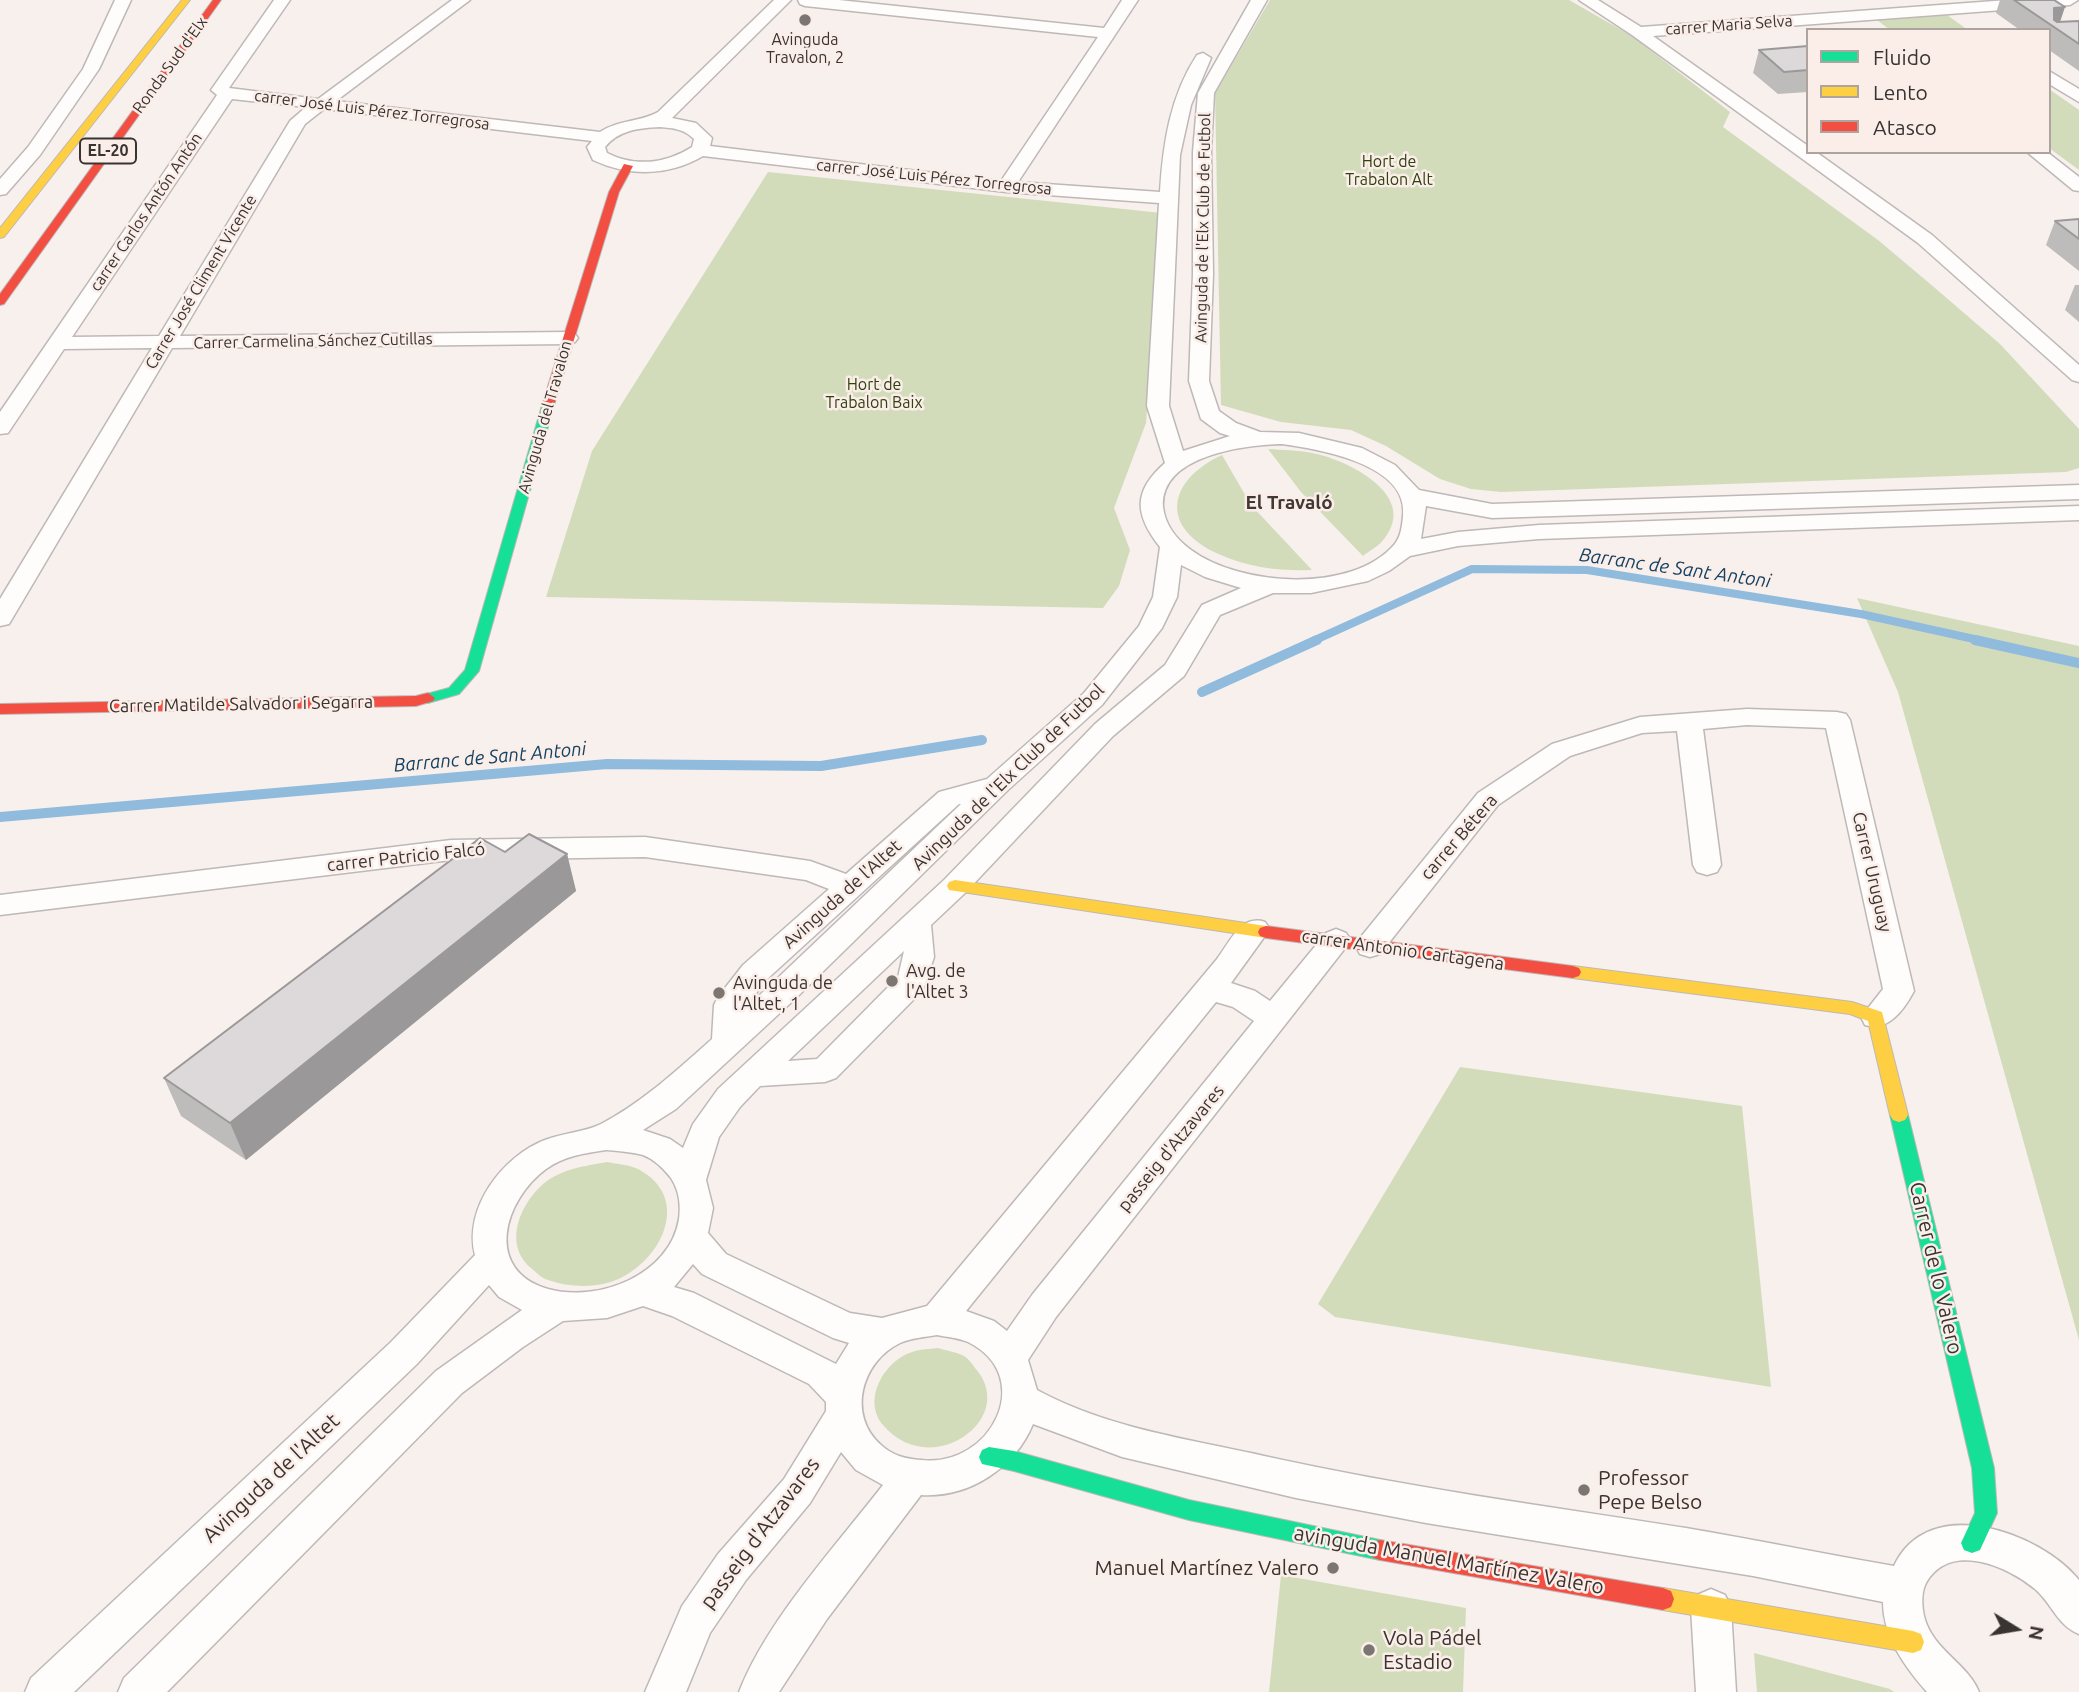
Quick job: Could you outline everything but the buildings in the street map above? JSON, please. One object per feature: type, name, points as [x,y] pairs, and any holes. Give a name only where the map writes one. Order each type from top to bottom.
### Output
[{"type":"main road","name":"Ronda Sud d'Elx","points":[[0,235],[186,0]]},
{"type":"main road","name":"Ronda Sud d'Elx","points":[[0,302],[217,0]]},
{"type":"main road","name":"Avinguda del Travalon","points":[[472,671],[568,338],[614,192],[628,166]]},
{"type":"main road","name":"Carrer Matilde Salvador i Segarra","points":[[0,709],[416,701],[454,691],[472,671]]},
{"type":"main road","name":"carrer Antonio Cartagena","points":[[955,886],[1370,946],[1864,1012]]},
{"type":"main road","name":"Carrer de lo Valero","points":[[1864,1012],[1983,1468],[1986,1513],[1972,1543]]},
{"type":"main road","name":"avinguda Manuel Martínez Valero","points":[[989,1457],[1014,1461],[1189,1510],[1350,1545],[1913,1642]]},
{"type":"street","points":[[0,190],[34,151],[91,69],[123,0]]},
{"type":"street","name":"carrer Carlos Antón Antón","points":[[0,428],[227,93],[219,90],[282,0]]},
{"type":"street","name":"Carrer José Climent Vicente","points":[[0,619],[298,121],[462,0]]},
{"type":"street","points":[[653,122],[664,116],[783,0]]},
{"type":"street","points":[[1006,187],[1130,0]]},
{"type":"street","name":"Avinguda de l'Elx Club de Futbol","points":[[1258,438],[1228,428],[1209,414],[1199,382],[1203,274],[1202,152],[1206,93],[1259,0]]},
{"type":"street","points":[[1587,0],[1638,32],[1806,153]]},
{"type":"street","points":[[1830,0],[1870,28]]},
{"type":"street","name":"carrer Maria Selva","points":[[1638,32],[2070,0]]},
{"type":"street","points":[[786,20],[806,1],[1108,33]]},
{"type":"street","points":[[1955,9],[1977,24]]},
{"type":"street","name":"Avinguda de l'Elx Club de Futbol","points":[[1176,463],[1158,406],[1169,198],[1176,119],[1192,78],[1211,44]]},
{"type":"street","points":[[2051,77],[2079,97]]},
{"type":"street","name":"carrer José Luis Pérez Torregrosa","points":[[227,93],[601,137]]},
{"type":"street","points":[[692,119],[704,138],[700,150],[676,162],[652,167],[628,166],[599,156],[596,146],[601,137],[625,126],[653,122],[692,119]]},
{"type":"street","name":"carrer José Luis Pérez Torregrosa","points":[[700,150],[1006,187],[1169,198]]},
{"type":"street","points":[[1807,154],[1925,239],[2079,376]]},
{"type":"street","points":[[2039,154],[2079,186]]},
{"type":"street","name":"Carrer Carmelina Sánchez Cutillas","points":[[58,343],[568,338]]},
{"type":"street","points":[[1282,437],[1328,444],[1368,458],[1396,477],[1412,496],[1416,507],[1413,537],[1404,550],[1396,558],[1361,576],[1309,586],[1272,585],[1217,573],[1193,562],[1172,547],[1165,540],[1151,514],[1156,483],[1176,463],[1205,448],[1258,438],[1282,437]]},
{"type":"street","points":[[1412,496],[1492,511],[2079,492]]},
{"type":"street","points":[[1404,550],[1458,539],[1539,532],[2079,513]]},
{"type":"street","name":"Avinguda de l'Elx Club de Futbol","points":[[889,891],[998,784],[1093,699],[1150,628],[1165,597],[1172,547]]},
{"type":"street","name":"Avinguda de l'Elx Club de Futbol","points":[[955,886],[1104,730],[1175,670],[1211,610],[1272,585]]},
{"type":"street","name":"carrer Bétera","points":[[1370,946],[1488,799],[1561,750],[1640,725],[1746,717],[1837,720]]},
{"type":"street","name":"Carrer Uruguay","points":[[1837,720],[1899,991],[1864,1012]]},
{"type":"street","points":[[1689,722],[1707,864]]},
{"type":"street","name":"Avinguda de l'Altet","points":[[727,1041],[729,1005],[754,973],[949,798],[998,784]]},
{"type":"street","name":"carrer Patricio Falcó","points":[[0,905],[451,850],[645,847],[810,871],[852,887]]},
{"type":"street","points":[[690,1179],[704,1133],[729,1098],[955,886]]},
{"type":"street","name":"Avinguda de l'Altet","points":[[607,1137],[666,1100],[889,891]]},
{"type":"street","points":[[752,1075],[825,1070],[912,982],[919,957],[916,920]]},
{"type":"street","points":[[937,1320],[1209,989],[1255,929]]},
{"type":"street","name":"passeig d'Atzavares","points":[[1009,1358],[1044,1306],[1336,940]]},
{"type":"street","points":[[1209,989],[1235,994],[1254,1003],[1272,1021]]},
{"type":"street","points":[[607,1137],[647,1143],[676,1160],[690,1179],[698,1206],[692,1238],[673,1266],[641,1291],[618,1301],[592,1306],[558,1306],[532,1299],[514,1289],[503,1278],[492,1259],[488,1240],[491,1215],[514,1177],[553,1150],[576,1142],[607,1137]]},
{"type":"street","points":[[692,1238],[714,1264],[845,1327],[883,1334]]},
{"type":"street","name":"Avinguda de l'Altet","points":[[46,1692],[404,1353],[492,1259]]},
{"type":"street","points":[[641,1291],[682,1304],[822,1373],[843,1406]]},
{"type":"street","points":[[138,1692],[449,1382],[510,1336],[558,1306]]},
{"type":"street","points":[[937,1320],[962,1324],[987,1335],[1009,1358],[1018,1378],[1020,1399],[1012,1430],[989,1457],[957,1474],[934,1478],[912,1477],[890,1471],[871,1460],[849,1432],[843,1406],[846,1379],[857,1358],[883,1334],[906,1324],[937,1320]]},
{"type":"street","points":[[1020,1399],[1039,1411],[1088,1431],[1281,1478],[1403,1503],[1753,1558],[1904,1587]]},
{"type":"street","name":"passeig d'Atzavares","points":[[665,1692],[696,1620],[732,1567],[797,1492],[843,1406]]},
{"type":"street","points":[[759,1692],[764,1679],[813,1606],[912,1477]]},
{"type":"street","points":[[1959,1692],[1948,1686],[1913,1642],[1903,1611],[1904,1587],[1919,1559],[1942,1546],[1972,1543],[1989,1545],[2039,1569],[2073,1600]]},
{"type":"street","points":[[1711,1608],[1716,1692]]},
{"type":"green space","name":"Hort de Trabalon Alt","points":[[1270,0],[1569,0],[1632,36],[1730,112],[1723,127],[1878,240],[2000,344],[2079,429],[2079,468],[2066,472],[1501,492],[1471,489],[1440,479],[1386,446],[1351,430],[1281,422],[1221,405],[1215,93]]},
{"type":"green space","points":[[1947,15],[1965,28],[1887,28],[1877,20]]},
{"type":"green space","points":[[2051,90],[2079,110],[2079,170],[2051,149]]},
{"type":"green space","name":"Hort de Trabalon Baix","points":[[768,172],[1162,213],[1146,423],[1114,508],[1130,550],[1119,586],[1103,608],[546,597],[592,451]]},
{"type":"green space","points":[[1268,449],[1301,451],[1326,457],[1359,471],[1374,482],[1386,494],[1393,508],[1393,523],[1384,539],[1363,556],[1301,492]]},
{"type":"green space","points":[[1222,455],[1251,505],[1312,570],[1277,569],[1243,563],[1201,544],[1187,532],[1179,519],[1177,505],[1181,491],[1203,466]]},
{"type":"green space","points":[[1857,598],[2079,646],[2079,1340],[1898,692]]},
{"type":"green space","points":[[1460,1067],[1742,1106],[1771,1387],[1335,1317],[1318,1304]]},
{"type":"green space","points":[[607,1162],[638,1169],[655,1182],[665,1197],[667,1214],[664,1231],[656,1247],[628,1274],[611,1282],[579,1286],[543,1278],[531,1268],[518,1248],[518,1225],[527,1203],[542,1185],[557,1175]]},
{"type":"green space","points":[[938,1348],[966,1357],[986,1387],[986,1406],[978,1423],[964,1437],[945,1445],[924,1447],[903,1441],[883,1425],[877,1415],[876,1393],[885,1372],[902,1357],[915,1351]]},
{"type":"green space","name":"Vola Pádel Estadio","points":[[1281,1575],[1466,1608],[1463,1692],[1269,1692]]},
{"type":"green space","points":[[1754,1653],[1890,1689],[1894,1692],[1757,1692]]},
{"type":"waterway","name":"Barranc de Sant Antoni","points":[[1313,641],[1472,569],[1587,570],[1861,614],[1983,641]]},
{"type":"waterway","name":"Barranc de Sant Antoni","points":[[1202,692],[1317,640]]},
{"type":"waterway","name":"Barranc de Sant Antoni","points":[[1975,640],[2079,663]]},
{"type":"waterway","name":"Barranc de Sant Antoni","points":[[0,817],[607,764],[821,766],[982,740]]},
{"type":"traffic: fast","points":[[428,698],[454,691],[472,671],[549,402]]},
{"type":"traffic: fast","points":[[1899,1115],[1983,1468],[1986,1513],[1972,1543]]},
{"type":"traffic: fast","points":[[989,1457],[1014,1461],[1189,1510],[1380,1550]]},
{"type":"traffic: slow","points":[[0,235],[186,0]]},
{"type":"traffic: slow","points":[[955,886],[1266,932]]},
{"type":"traffic: slow","points":[[1573,972],[1852,1008],[1876,1017],[1899,1115]]},
{"type":"traffic: slow","points":[[1663,1599],[1913,1642]]},
{"type":"traffic: jam","points":[[0,302],[217,0]]},
{"type":"traffic: jam","points":[[549,402],[614,192],[628,166]]},
{"type":"traffic: jam","points":[[0,709],[416,701],[428,698]]},
{"type":"traffic: jam","points":[[1266,932],[1573,972]]},
{"type":"traffic: jam","points":[[1380,1550],[1663,1599]]},
{"type":"place","name":"Avinguda Travalon, 2","points":[[805,20]]},
{"type":"place","name":"Avg. de l'Altet 3","points":[[892,981]]},
{"type":"place","name":"Avinguda de l'Altet, 1","points":[[719,993]]},
{"type":"place","name":"Professor Pepe Belso","points":[[1584,1490]]},
{"type":"place","name":"Manuel Martínez Valero","points":[[1333,1568]]},
{"type":"place","name":"Vola Pádel Estadio","points":[[1369,1650]]},
{"type":"district","name":"El Travaló","points":[[1289,503]]}]
